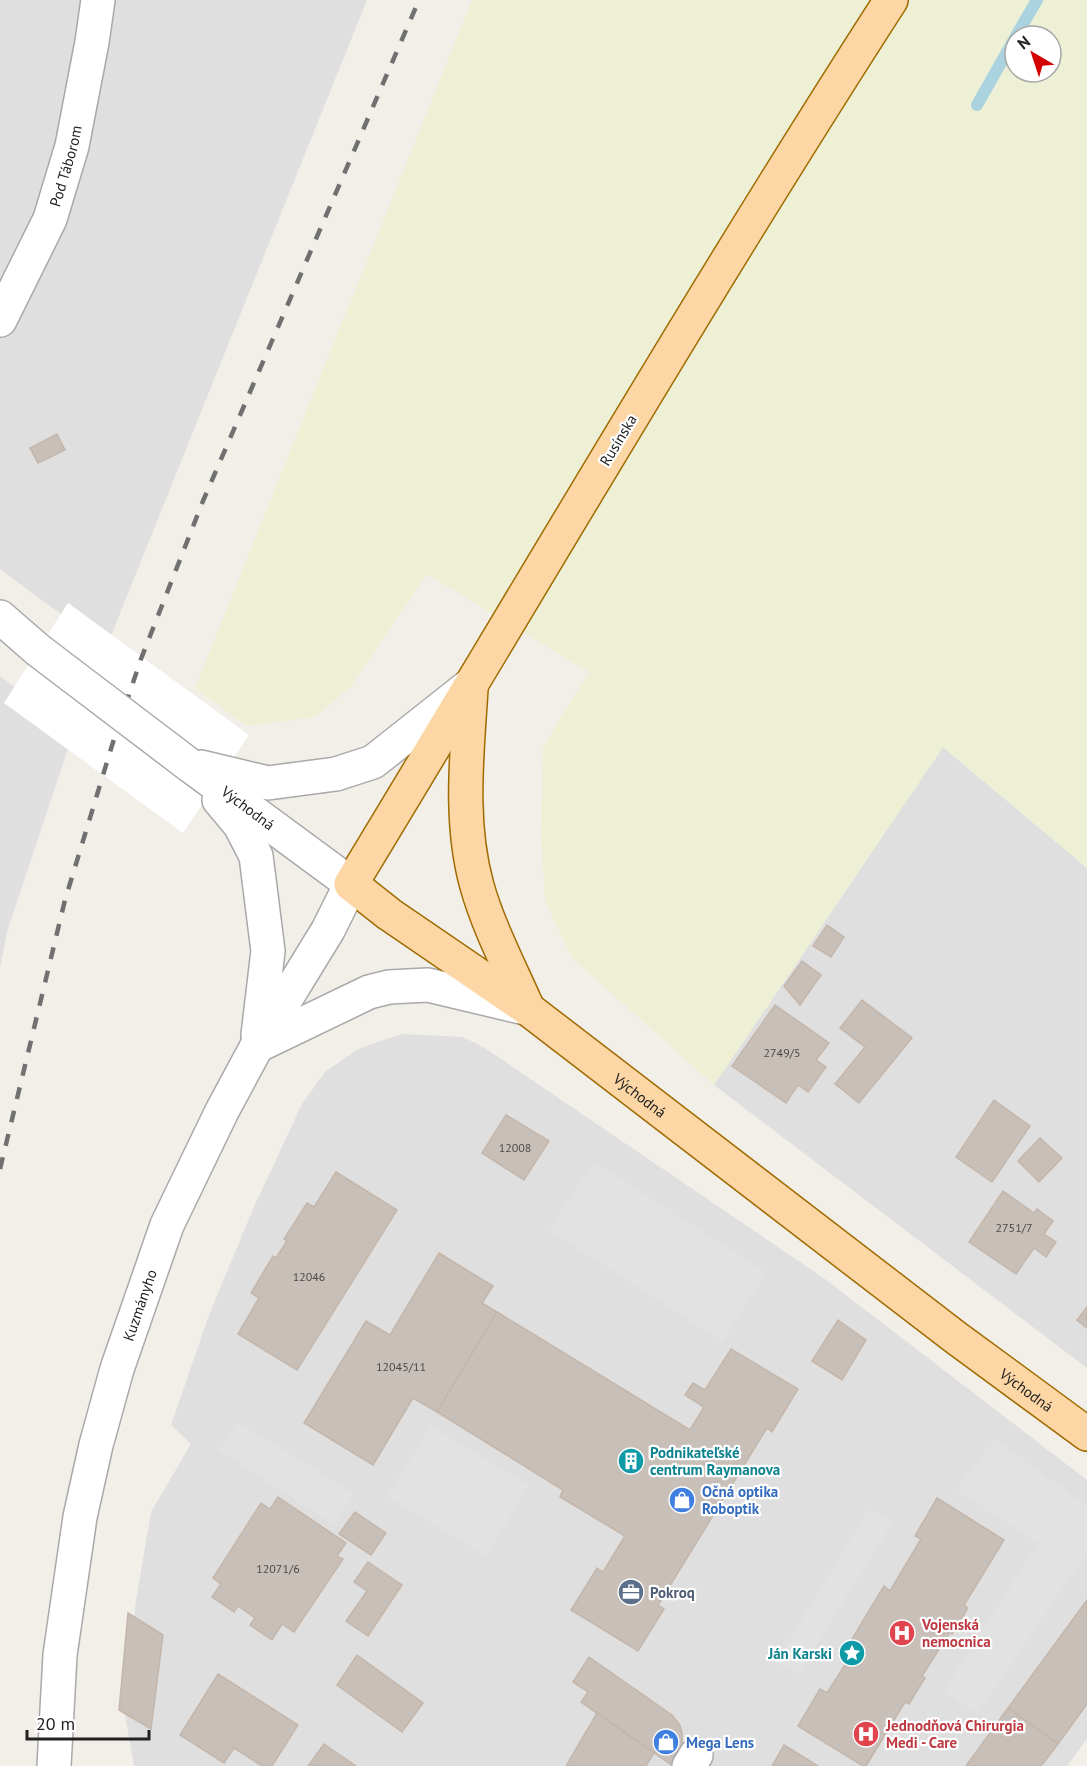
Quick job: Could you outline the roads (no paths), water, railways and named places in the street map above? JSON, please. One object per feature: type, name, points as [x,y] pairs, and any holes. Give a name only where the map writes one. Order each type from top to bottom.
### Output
[{"type":"main road","name":"Rusínska","points":[[351,884],[647,392],[822,106],[891,0]]},
{"type":"main road","points":[[471,685],[465,782],[468,847],[477,889],[528,1009]]},
{"type":"main road","name":"Východná","points":[[351,884],[397,919],[528,1009],[955,1337],[1087,1434]]},
{"type":"street","name":"Pod Táborom","points":[[0,320],[50,219],[72,146],[98,0]]},
{"type":"street","points":[[0,617],[38,650],[188,764],[218,783],[256,855],[268,951],[257,1046]]},
{"type":"street","points":[[218,783],[268,783],[322,777],[373,762],[471,685]]},
{"type":"street","name":"Východná","points":[[218,783],[351,884]]},
{"type":"street","name":"Kuzmányho","points":[[54,1766],[60,1655],[81,1517],[96,1445],[117,1369],[167,1226],[222,1111],[257,1046],[328,930],[351,884]]},
{"type":"street","points":[[257,1046],[369,992],[389,987],[428,985],[528,1009]]},
{"type":"waterway","points":[[1023,24],[1037,0]]},
{"type":"waterway","points":[[977,105],[1003,59]]},
{"type":"railway","points":[[0,1169],[65,900],[141,659],[203,501],[419,0]]},
{"type":"place","name":"Podnikateľské centrum Raymanova","points":[[631,1461]]},
{"type":"place","name":"Očná optika Roboptik","points":[[682,1500]]},
{"type":"place","name":"Pokroq","points":[[631,1592]]},
{"type":"place","name":"Vojenská nemocnica","points":[[902,1633]]},
{"type":"place","name":"Ján Karski","points":[[852,1653]]},
{"type":"place","name":"Jednodňová Chirurgia Medi - Care","points":[[866,1734]]},
{"type":"place","name":"Mega Lens","points":[[666,1742]]}]
